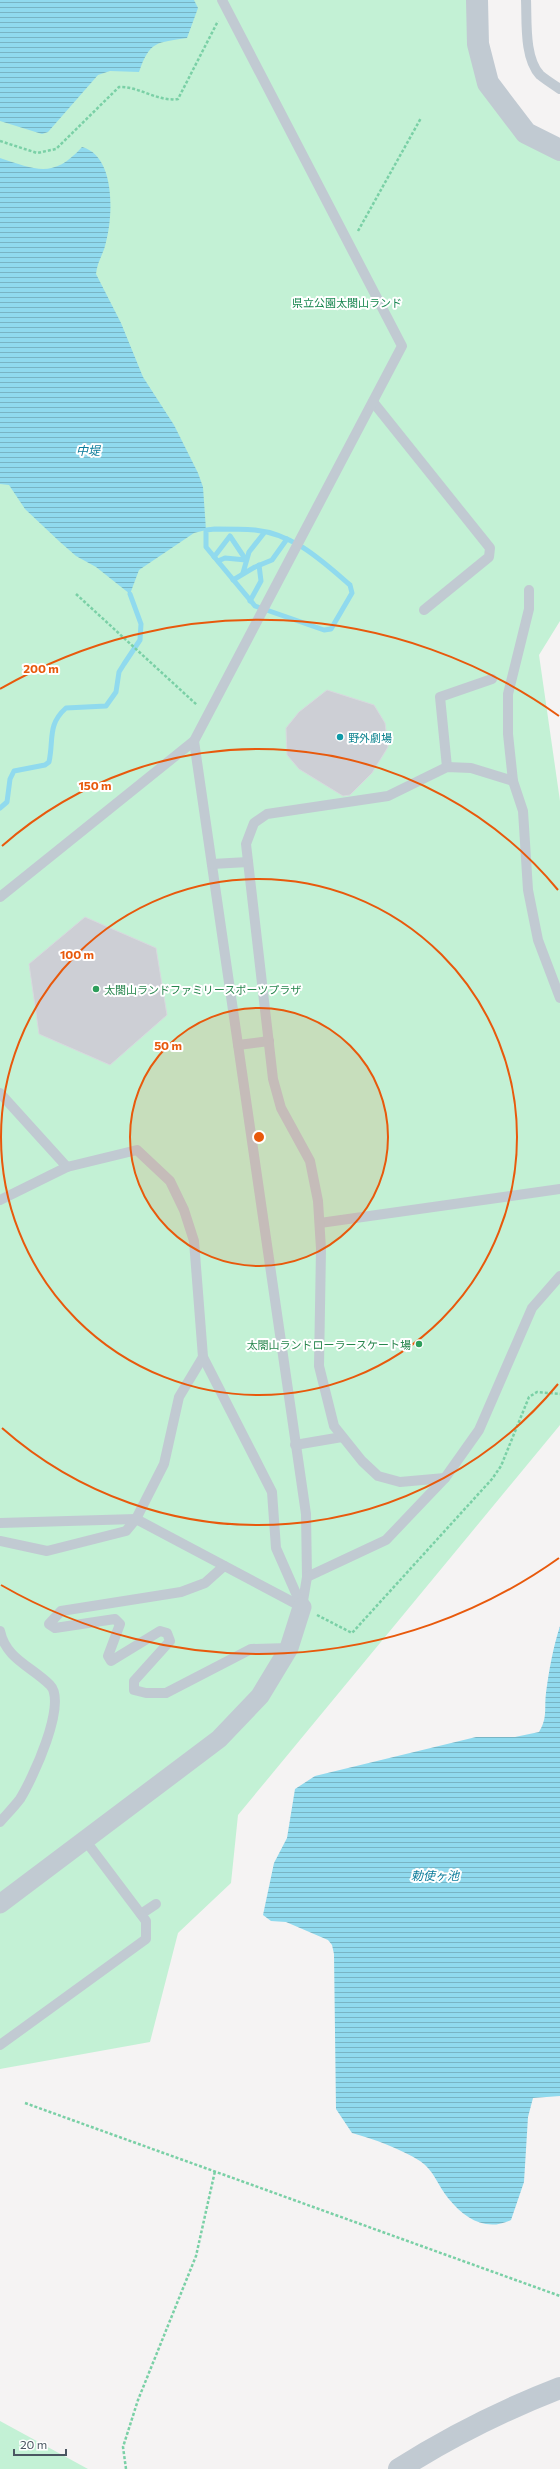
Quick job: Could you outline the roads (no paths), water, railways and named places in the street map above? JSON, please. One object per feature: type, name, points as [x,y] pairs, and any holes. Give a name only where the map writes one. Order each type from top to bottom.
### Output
[{"type":"street","points":[[478,0],[478,44],[488,84],[526,133],[560,150]]},
{"type":"street","points":[[0,1904],[219,1739],[260,1696],[289,1648],[302,1607]]},
{"type":"street","points":[[399,2469],[444,2441],[515,2406],[560,2388]]},
{"type":"lane","points":[[526,0],[530,54],[534,66],[540,74],[560,89]]},
{"type":"lane","points":[[0,897],[194,741],[402,346],[351,244],[224,3]]},
{"type":"lane","points":[[373,402],[490,548],[489,557],[424,610]]},
{"type":"lane","points":[[530,590],[530,609],[508,694],[508,734],[513,781],[523,811],[528,890],[538,940],[560,998]]},
{"type":"lane","points":[[447,767],[440,697],[492,679]]},
{"type":"lane","points":[[194,741],[306,1514],[307,1577],[302,1607]]},
{"type":"lane","points":[[445,1478],[400,1482],[378,1476],[362,1461],[334,1426],[319,1366],[322,1249],[318,1201],[310,1160],[281,1108],[273,1079],[246,844],[254,823],[267,814],[388,796],[447,767],[471,768],[513,781]]},
{"type":"lane","points":[[212,864],[248,862]]},
{"type":"lane","points":[[238,1045],[269,1041]]},
{"type":"lane","points":[[0,1093],[67,1167]]},
{"type":"lane","points":[[0,1200],[67,1167],[138,1150],[170,1181],[184,1210],[194,1241],[203,1357],[272,1492],[276,1548],[302,1607]]},
{"type":"lane","points":[[320,1223],[560,1189]]},
{"type":"lane","points":[[307,1577],[386,1540],[445,1478],[479,1430],[532,1308],[560,1276]]},
{"type":"lane","points":[[0,1541],[47,1551],[126,1531],[136,1519],[164,1464],[180,1397],[203,1357]]},
{"type":"lane","points":[[295,1445],[342,1437]]},
{"type":"lane","points":[[0,1523],[136,1519],[302,1607]]},
{"type":"lane","points":[[224,1566],[205,1582],[181,1592],[61,1612],[49,1624],[55,1628],[115,1620],[120,1624],[108,1656],[111,1661],[160,1631],[167,1633],[170,1641],[134,1681],[134,1690],[146,1694],[166,1693],[251,1649],[289,1648]]},
{"type":"lane","points":[[0,1631],[7,1650],[51,1686],[55,1698],[51,1724],[37,1769],[19,1800],[0,1822]]},
{"type":"lane","points":[[0,2045],[146,1939],[146,1921],[85,1840]]},
{"type":"lane","points":[[141,1914],[156,1904]]},
{"type":"water","points":[[0,0],[194,0],[198,8],[187,38],[168,41],[151,48],[139,72],[110,71],[98,75],[48,132],[42,134],[0,121]]},
{"type":"water","name":"中堤","points":[[82,147],[93,153],[101,162],[106,174],[109,188],[110,217],[108,231],[96,274],[121,323],[143,377],[174,425],[198,473],[203,487],[206,530],[194,533],[139,570],[130,594],[96,567],[76,556],[25,509],[9,485],[0,484],[0,158],[24,166],[44,169],[53,168],[72,157]]},
{"type":"water","name":"勅使ヶ池","points":[[560,1626],[560,2096],[533,2098],[528,2117],[524,2182],[511,2220],[493,2225],[476,2221],[462,2212],[444,2193],[429,2169],[420,2161],[387,2145],[352,2133],[336,2109],[334,1954],[332,1945],[328,1940],[286,1922],[271,1921],[263,1915],[274,1863],[287,1838],[295,1789],[315,1776],[476,1737],[515,1737],[539,1732],[545,1717],[548,1676]]},
{"type":"waterway","points":[[215,529],[255,530],[282,537],[307,550],[350,585],[352,593],[331,629],[324,630],[255,606],[206,547],[206,530],[215,529]]},
{"type":"waterway","points":[[243,573],[249,552],[264,533]]},
{"type":"waterway","points":[[214,557],[230,536],[246,560],[225,558],[218,561]]},
{"type":"waterway","points":[[233,580],[255,567],[272,560],[287,539]]},
{"type":"waterway","points":[[250,601],[261,581],[259,565]]},
{"type":"waterway","points":[[0,808],[7,802],[10,779],[14,771],[45,765],[49,762],[52,733],[56,720],[60,714],[66,708],[106,706],[116,692],[119,672],[140,640],[141,624],[130,594]]},
{"type":"place","name":"野外劇場","points":[[340,737]]},
{"type":"place","name":"太閤山ランドファミリースポーツプラザ","points":[[96,989]]},
{"type":"place","name":"太閤山ランドローラースケート場","points":[[419,1344]]},
{"type":"park label","name":"県立公園太閤山ランド","points":[[347,302]]}]
